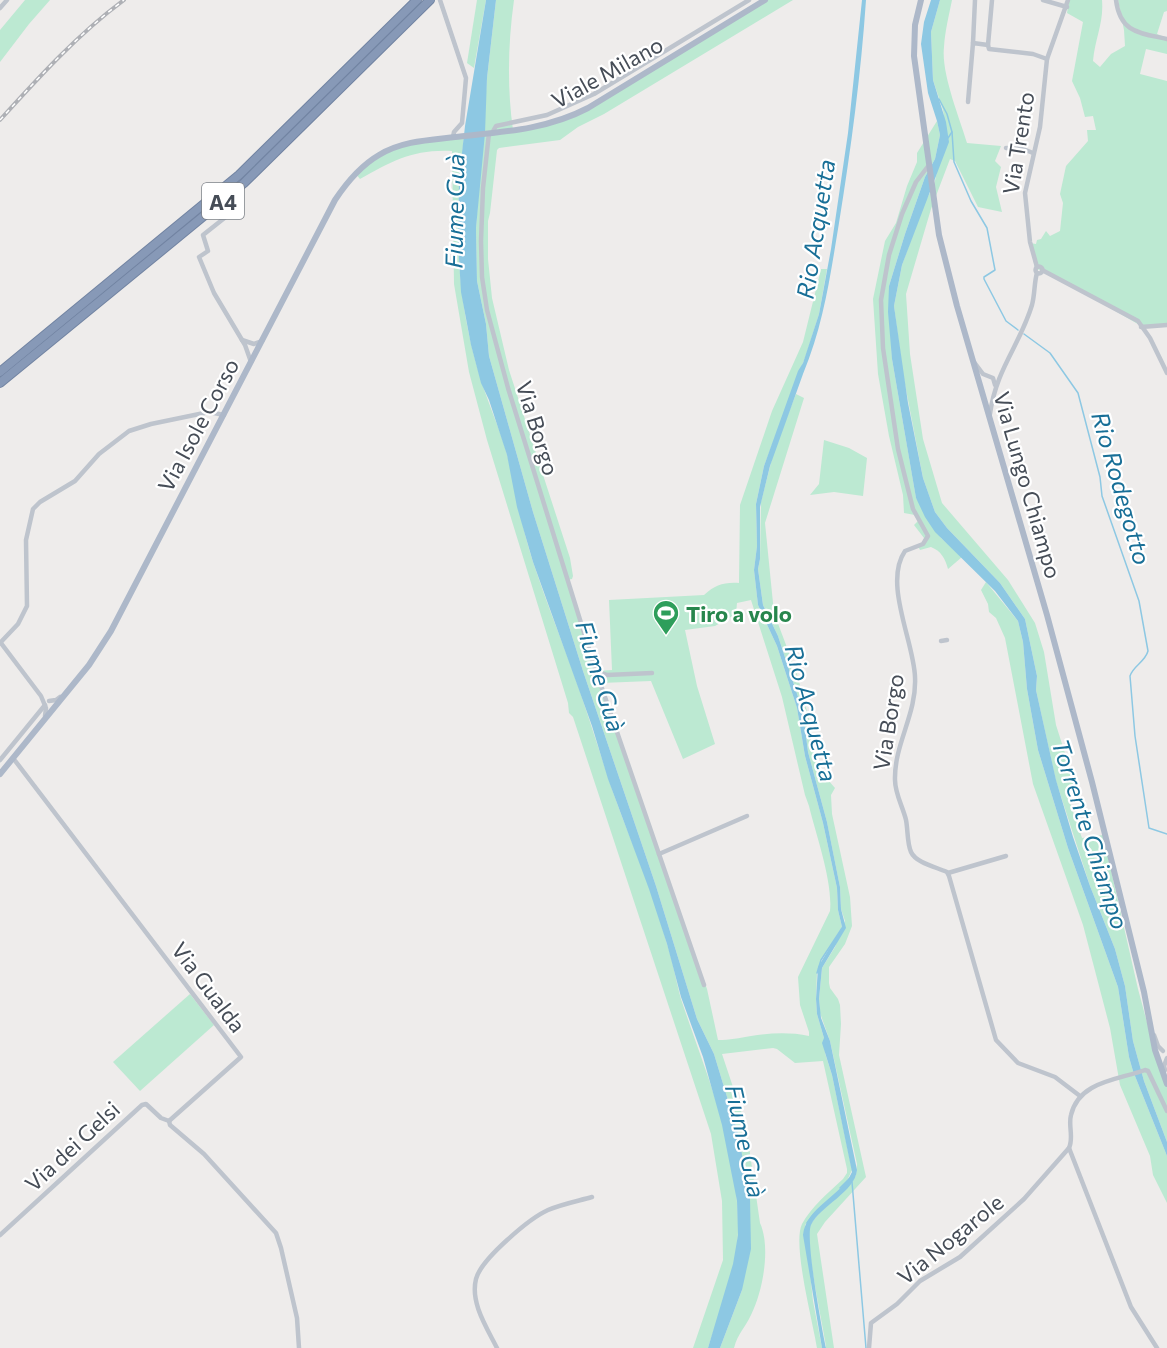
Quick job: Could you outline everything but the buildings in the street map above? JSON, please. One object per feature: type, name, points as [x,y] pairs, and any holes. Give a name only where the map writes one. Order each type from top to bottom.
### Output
[{"type":"highway","name":"A4","points":[[0,372],[239,175],[417,0]]},
{"type":"highway","name":"A4","points":[[0,383],[244,183],[430,0]]},
{"type":"main road","name":"Viale Milano","points":[[453,137],[540,127],[575,115],[765,0]]},
{"type":"main road","points":[[921,0],[913,48],[929,165]]},
{"type":"main road","name":"Via Isole Corso","points":[[0,774],[100,650],[335,200],[356,172],[379,155],[418,141],[453,137]]},
{"type":"main road","name":"Via Lungo Chiampo","points":[[929,165],[939,235],[1092,782],[1144,992],[1157,1057],[1167,1084]]},
{"type":"street","points":[[0,8],[7,0]]},
{"type":"street","points":[[440,0],[466,78],[462,123],[454,132],[453,137]]},
{"type":"street","points":[[489,133],[496,126],[547,115],[594,94],[749,0]]},
{"type":"street","points":[[968,102],[975,0]]},
{"type":"street","points":[[989,47],[992,0]]},
{"type":"street","points":[[1043,0],[1067,7]]},
{"type":"street","name":"Via Trento","points":[[990,414],[995,385],[1032,306],[1038,270],[1030,242],[1025,201],[1041,119],[1047,59],[1068,0]]},
{"type":"street","points":[[1116,0],[1119,16],[1130,30],[1167,39]]},
{"type":"street","points":[[973,44],[1033,54],[1047,59]]},
{"type":"street","name":"Via Borgo","points":[[489,133],[483,188],[481,241],[482,277],[487,310],[508,388],[597,672],[704,986]]},
{"type":"street","points":[[1006,148],[1023,149],[1034,153]]},
{"type":"street","name":"Via Borgo","points":[[929,165],[916,182],[902,214],[887,265],[881,300],[883,348],[898,449],[910,500],[917,519],[927,533],[927,539],[923,544],[906,550],[898,565],[898,593],[915,680],[909,722],[898,750],[895,782],[905,814],[912,854],[917,859],[948,873]]},
{"type":"street","points":[[232,212],[203,236],[208,251],[199,257],[214,293],[242,340],[251,363]]},
{"type":"street","points":[[1038,270],[1138,321],[1150,338],[1167,373]]},
{"type":"street","points":[[1141,327],[1167,325]]},
{"type":"street","points":[[242,340],[257,344],[263,340]]},
{"type":"street","points":[[249,343],[257,353]]},
{"type":"street","points":[[248,352],[257,353]]},
{"type":"street","points":[[974,362],[981,372],[995,382],[990,389],[982,388]]},
{"type":"street","name":"Via Trento","points":[[982,388],[1001,371]]},
{"type":"street","points":[[54,709],[41,696],[1,643],[18,624],[27,606],[26,540],[33,509],[40,502],[75,482],[99,454],[129,431],[209,412],[224,416]]},
{"type":"street","points":[[597,672],[607,675],[652,673]]},
{"type":"street","points":[[0,760],[47,703],[58,699],[69,690]]},
{"type":"street","points":[[41,724],[46,714],[47,703]]},
{"type":"street","name":"Via Gualda","points":[[13,758],[241,1057],[169,1121]]},
{"type":"street","points":[[659,854],[747,816]]},
{"type":"street","points":[[1006,856],[948,873],[996,1040],[1018,1063],[1055,1077],[1080,1096]]},
{"type":"street","points":[[1150,1024],[1158,1046],[1165,1050],[1157,1057]]},
{"type":"street","points":[[1157,1057],[1167,1057],[1164,1066],[1167,1078]]},
{"type":"street","points":[[1157,1348],[1131,1307],[1070,1148],[1070,1121],[1080,1096],[1098,1085],[1143,1071],[1148,1071],[1167,1111]]},
{"type":"street","name":"Via dei Gelsi","points":[[0,1234],[142,1104],[146,1104],[160,1118],[169,1121]]},
{"type":"street","points":[[169,1121],[170,1125],[204,1154],[276,1233],[297,1318],[298,1348]]},
{"type":"street","name":"Via Nogarole","points":[[869,1348],[871,1323],[897,1304],[921,1281],[960,1257],[1024,1199],[1070,1148]]},
{"type":"street","points":[[497,1348],[478,1304],[476,1279],[482,1268],[502,1245],[545,1211],[592,1197]]},
{"type":"green space","points":[[25,0],[50,0],[0,62],[0,30]]},
{"type":"green space","points":[[477,0],[486,0],[474,68],[467,63]]},
{"type":"green space","points":[[496,0],[514,0],[509,65],[513,130],[572,116],[764,0],[793,0],[604,114],[578,127],[560,140],[499,148],[488,221],[488,259],[492,298],[509,370],[570,558],[573,576],[572,579],[567,580],[597,671],[612,670],[609,600],[704,595],[720,585],[739,583],[740,505],[772,411],[803,342],[821,269],[827,269],[819,314],[806,355],[764,466],[756,504],[757,546],[754,570],[758,605],[777,646],[797,708],[805,756],[837,888],[838,910],[842,927],[821,960],[817,972],[817,1014],[852,1170],[846,1183],[805,1225],[813,1301],[822,1348],[817,1348],[808,1303],[801,1265],[800,1234],[802,1224],[810,1212],[843,1179],[847,1169],[823,1061],[795,1063],[773,1048],[722,1054],[746,1126],[765,1256],[762,1282],[751,1315],[734,1348],[720,1348],[742,1290],[738,1133],[714,1054],[697,1019],[656,886],[583,671],[533,512],[489,356],[486,324],[477,281],[476,228],[487,78]],"holes":[[[751,600],[782,697],[829,886],[830,911],[798,977],[800,1005],[809,1036],[773,1034],[718,1040],[707,989],[601,683],[651,681],[683,759],[715,744],[697,686],[685,630],[715,626],[736,614],[737,603]]]},
{"type":"green space","points":[[940,0],[952,0],[945,35],[945,69],[967,143],[1001,146],[995,161],[1001,167],[996,187],[1002,212],[978,207],[955,161],[950,159],[931,209],[906,294],[910,354],[923,439],[942,503],[1008,580],[1035,623],[1044,652],[1056,725],[1071,772],[1075,797],[1070,803],[1082,838],[1103,835],[1138,989],[1159,1067],[1167,1085],[1167,1142],[1144,1081],[1133,1041],[1125,986],[1115,949],[1090,886],[1056,781],[1036,690],[1037,676],[1025,619],[1000,583],[947,528],[935,512],[923,478],[903,374],[894,306],[902,265],[923,206],[934,185],[946,132],[943,110],[933,80],[931,32]]},
{"type":"green space","points":[[1069,0],[1102,0],[1102,16],[1093,61],[1100,67],[1111,54],[1125,46],[1118,0],[1167,0],[1167,11],[1164,12],[1157,34],[1167,38],[1167,54],[1146,49],[1140,74],[1167,81],[1167,324],[1143,327],[1046,271],[1035,269],[1030,243],[1036,244],[1046,231],[1050,236],[1060,231],[1063,203],[1060,194],[1066,166],[1088,141],[1087,130],[1096,130],[1093,116],[1085,117],[1072,81],[1083,22],[1067,13]]},
{"type":"green space","points":[[937,121],[940,135],[935,159],[925,177],[889,286],[892,359],[916,498],[941,538],[962,557],[948,569],[940,553],[931,547],[920,550],[918,546],[922,544],[924,538],[914,525],[918,521],[915,515],[904,513],[903,495],[878,374],[873,299],[885,241],[896,223],[917,162],[917,153]]},
{"type":"green space","points":[[464,136],[459,199],[459,259],[472,349],[508,458],[533,562],[645,876],[669,951],[681,999],[720,1113],[727,1142],[737,1202],[737,1245],[727,1290],[708,1348],[693,1348],[723,1260],[722,1201],[711,1134],[573,717],[569,713],[568,703],[487,440],[469,372],[454,284],[452,151],[415,154],[360,179],[355,173],[402,145]]},
{"type":"green space","points":[[796,394],[804,398],[765,523],[774,613],[797,674],[811,726],[816,758],[821,772],[835,788],[831,795],[832,814],[850,897],[852,926],[845,944],[829,967],[829,983],[840,1005],[839,1055],[866,1177],[817,1234],[834,1348],[826,1348],[809,1234],[813,1221],[852,1182],[856,1175],[857,1164],[830,1041],[820,1013],[819,999],[822,968],[835,947],[845,921],[827,822],[808,752],[803,712],[778,636],[763,605],[758,569],[761,502],[775,447]]},
{"type":"green space","points":[[824,440],[849,448],[867,458],[863,496],[834,492],[810,495],[819,484]]},
{"type":"green space","points":[[986,582],[1018,621],[1038,750],[1068,848],[1118,987],[1133,1071],[1167,1156],[1167,1203],[1153,1175],[1150,1156],[1120,1085],[1110,1028],[1083,925],[1033,784],[1005,638],[996,618],[989,612],[981,590]]},
{"type":"green space","points":[[190,994],[214,1025],[140,1091],[113,1062]]},
{"type":"water","points":[[486,0],[496,0],[487,78],[485,133],[476,228],[477,281],[486,324],[489,356],[533,512],[583,671],[656,886],[697,1019],[714,1054],[738,1133],[750,1198],[751,1249],[742,1290],[720,1348],[708,1348],[733,1264],[738,1235],[737,1201],[722,1125],[703,1057],[681,997],[649,889],[608,779],[592,726],[533,562],[517,507],[507,455],[481,383],[461,292],[458,242],[459,179],[465,126]]},
{"type":"water","points":[[862,0],[866,0],[858,84],[848,167],[829,281],[810,355],[770,466],[760,507],[758,569],[763,605],[778,636],[803,712],[808,752],[827,822],[846,928],[822,968],[819,999],[821,1018],[830,1041],[857,1170],[850,1185],[815,1218],[811,1225],[812,1264],[826,1348],[822,1348],[803,1235],[806,1225],[817,1209],[841,1188],[852,1172],[832,1075],[822,1043],[824,1038],[817,1014],[816,999],[818,967],[842,927],[838,910],[837,888],[805,756],[797,708],[777,646],[758,605],[754,570],[757,546],[756,504],[764,466],[819,314],[848,133]]},
{"type":"water","points":[[931,0],[940,0],[931,32],[933,80],[946,122],[949,142],[902,265],[894,306],[908,403],[923,478],[935,512],[947,528],[1000,583],[1025,619],[1037,676],[1036,690],[1056,780],[1090,886],[1115,949],[1125,986],[1133,1041],[1144,1081],[1167,1142],[1167,1156],[1133,1071],[1118,987],[1068,848],[1038,750],[1018,621],[995,591],[935,532],[916,498],[892,359],[888,312],[889,286],[925,177],[935,159],[940,135],[928,93],[921,44],[924,22]]},
{"type":"waterway","name":"Rio Rodegotto","points":[[939,99],[947,114],[952,132],[954,162],[971,201],[987,228],[995,270],[984,279],[1006,321],[1018,330]]},
{"type":"waterway","name":"Torrente Chiampo","points":[[948,138],[952,132]]},
{"type":"waterway","name":"Rio Rodegotto","points":[[1024,334],[1050,353],[1078,393],[1100,477],[1102,496],[1139,601],[1148,651],[1130,676],[1135,736],[1149,828],[1167,834]]},
{"type":"waterway","name":"Rio Acquetta","points":[[817,973],[821,960],[842,928]]},
{"type":"waterway","name":"Rio Acquetta","points":[[840,1188],[849,1179]]},
{"type":"waterway","points":[[852,1182],[866,1348]]},
{"type":"waterway","name":"Rio Acquetta","points":[[807,1223],[813,1215]]},
{"type":"railway","points":[[0,120],[75,42],[124,0]]},
{"type":"place","name":"Tiro a volo","points":[[666,636]]},
{"type":"water label","name":"Fiume Guà","points":[[454,211]]},
{"type":"water label","name":"Fiume Guà","points":[[601,676]]},
{"type":"water label","name":"Fiume Guà","points":[[746,1141]]}]
